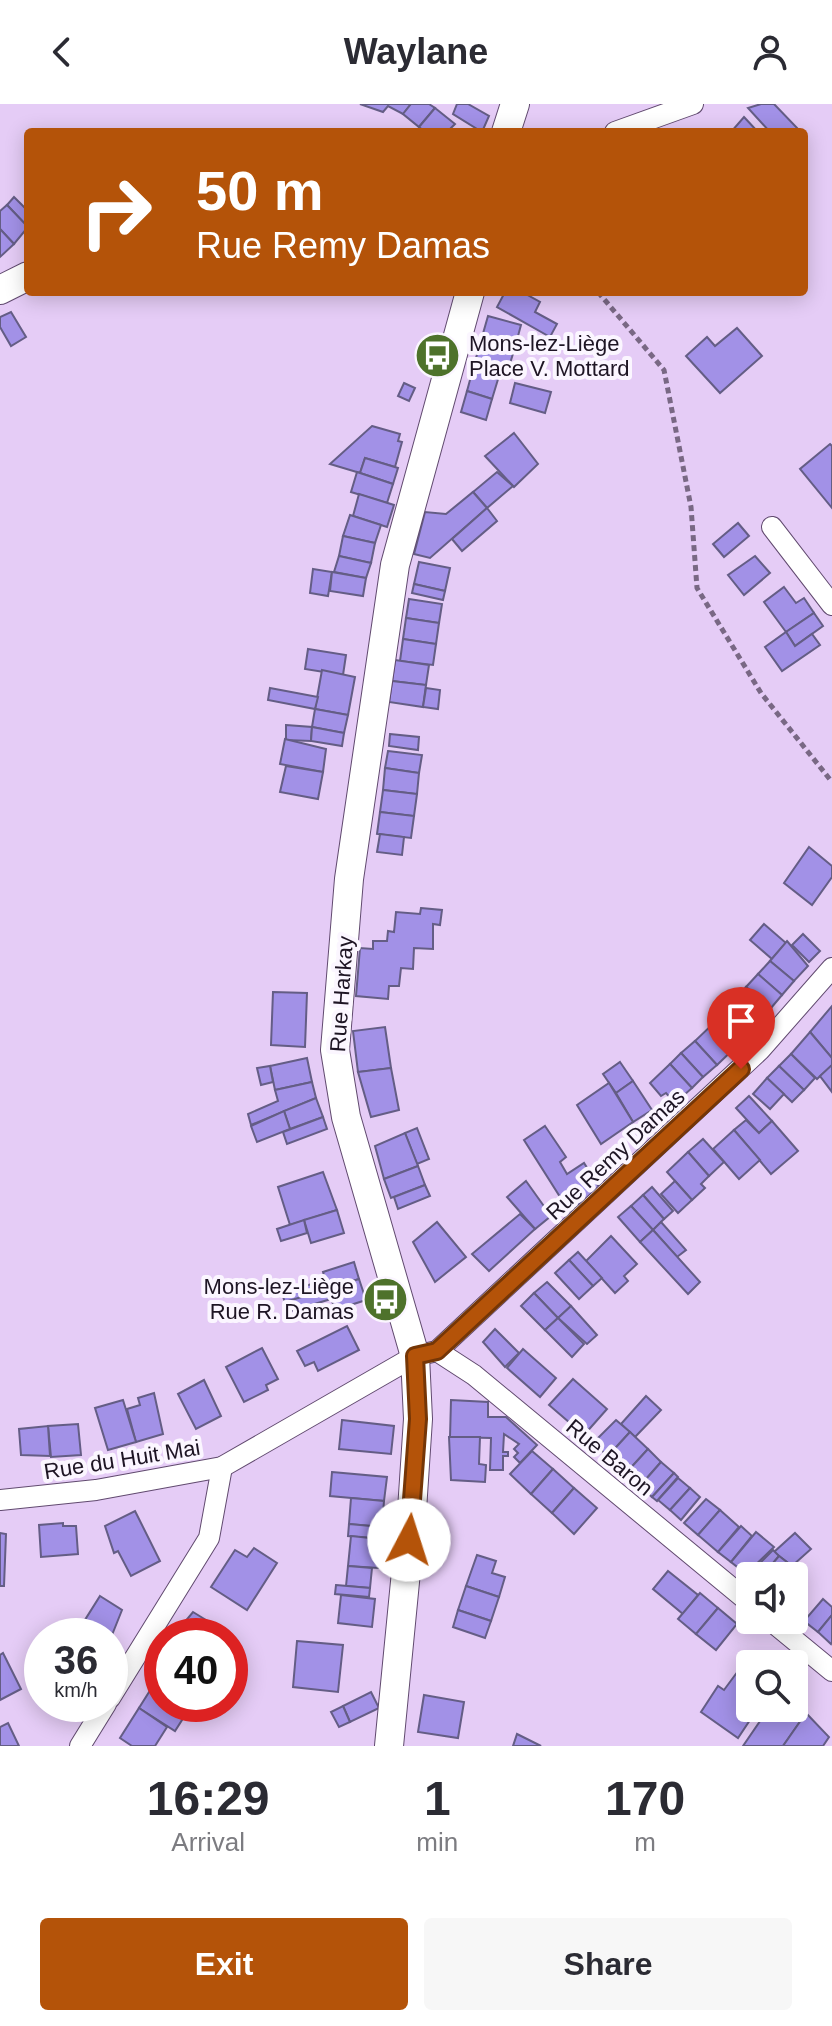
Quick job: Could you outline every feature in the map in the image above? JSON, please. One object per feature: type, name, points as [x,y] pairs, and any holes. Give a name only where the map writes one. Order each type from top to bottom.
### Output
[{"type":"street","points":[[507,128],[515,104]]},
{"type":"street","points":[[626,128],[693,104]]},
{"type":"street","points":[[0,290],[24,278]]},
{"type":"street","name":"Rue Harkay","points":[[389,1746],[426,1354],[346,1117],[335,1050],[349,879],[395,565],[469,296]]},
{"type":"street","points":[[772,527],[832,605]]},
{"type":"street","name":"Rue Remy Damas","points":[[426,1354],[760,1050],[832,968]]},
{"type":"street","name":"Rue du Huit Mai","points":[[0,1500],[96,1490],[222,1467],[426,1354]]},
{"type":"street","name":"Rue Baron","points":[[426,1354],[474,1375],[736,1591]]},
{"type":"street","points":[[128,1669],[209,1538],[222,1467]]},
{"type":"street","points":[[787,1634],[832,1671]]},
{"type":"street","points":[[80,1746],[95,1722]]},
{"type":"path","points":[[601,296],[664,370],[691,507],[697,588],[761,693],[832,782]]},
{"type":"building","points":[[360,104],[411,104],[403,114],[388,106],[383,112]]},
{"type":"building","points":[[411,104],[429,104],[435,108],[419,127],[403,114]]},
{"type":"building","points":[[457,104],[468,104],[489,116],[484,128],[476,128],[453,114]]},
{"type":"building","points":[[774,104],[797,128],[766,128],[748,108]]},
{"type":"building","points":[[435,108],[455,124],[451,128],[419,127]]},
{"type":"building","points":[[744,117],[754,128],[734,128]]},
{"type":"building","points":[[14,197],[24,207],[24,223],[7,205]]},
{"type":"building","points":[[7,205],[24,223],[24,232],[14,244],[0,229],[0,211]]},
{"type":"building","points":[[0,229],[14,244],[0,257]]},
{"type":"building","points":[[503,296],[529,296],[540,302],[535,312],[557,324],[550,337],[497,307]]},
{"type":"building","points":[[11,312],[26,337],[11,346],[0,327],[0,317]]},
{"type":"building","points":[[488,316],[521,325],[515,347],[482,337]]},
{"type":"building","points":[[737,328],[762,356],[720,393],[686,356],[707,337],[715,346]]},
{"type":"building","points":[[482,337],[515,347],[509,367],[476,358]]},
{"type":"building","points":[[476,358],[509,367],[506,378],[473,369]]},
{"type":"building","points":[[473,369],[499,376],[492,399],[467,391]]},
{"type":"building","points":[[404,383],[415,388],[409,401],[398,396]]},
{"type":"building","points":[[515,383],[551,392],[545,413],[510,403]]},
{"type":"building","points":[[467,391],[492,399],[486,420],[461,412]]},
{"type":"building","points":[[372,426],[400,434],[398,441],[402,442],[395,467],[365,458],[360,473],[330,464]]},
{"type":"building","points":[[514,433],[538,464],[514,487],[485,456]]},
{"type":"building","points":[[830,444],[832,446],[832,508],[800,469]]},
{"type":"building","points":[[365,458],[398,468],[393,484],[360,473]]},
{"type":"building","points":[[357,472],[393,484],[387,503],[351,492]]},
{"type":"building","points":[[497,472],[513,486],[487,508],[473,492]]},
{"type":"building","points":[[473,492],[487,508],[430,558],[414,554],[425,512],[446,514]]},
{"type":"building","points":[[359,494],[394,505],[387,527],[353,516]]},
{"type":"building","points":[[487,508],[497,521],[462,551],[452,539]]},
{"type":"building","points":[[350,515],[381,525],[375,543],[343,536]]},
{"type":"building","points":[[738,523],[749,536],[724,557],[713,544]]},
{"type":"building","points":[[343,536],[375,543],[371,563],[339,556]]},
{"type":"building","points":[[339,556],[371,563],[366,578],[334,572]]},
{"type":"building","points":[[755,556],[770,573],[744,595],[728,575]]},
{"type":"building","points":[[419,562],[450,568],[445,591],[414,584]]},
{"type":"building","points":[[313,569],[332,572],[328,596],[310,593]]},
{"type":"building","points":[[332,572],[366,578],[363,596],[330,591]]},
{"type":"building","points":[[414,584],[445,591],[443,600],[412,593]]},
{"type":"building","points":[[784,587],[796,603],[804,598],[814,613],[786,632],[764,602]]},
{"type":"building","points":[[409,599],[442,604],[439,623],[406,618]]},
{"type":"building","points":[[814,613],[823,626],[795,646],[786,632]]},
{"type":"building","points":[[406,618],[439,623],[436,644],[403,639]]},
{"type":"building","points":[[786,632],[795,646],[812,634],[820,645],[782,671],[765,647]]},
{"type":"building","points":[[403,639],[436,644],[433,665],[400,661]]},
{"type":"building","points":[[308,649],[346,655],[343,675],[305,669]]},
{"type":"building","points":[[395,660],[429,665],[426,685],[392,681]]},
{"type":"building","points":[[322,670],[355,677],[348,715],[315,709]]},
{"type":"building","points":[[392,681],[426,685],[423,707],[389,702]]},
{"type":"building","points":[[270,688],[318,697],[315,709],[268,700]]},
{"type":"building","points":[[426,688],[440,690],[438,709],[423,707]]},
{"type":"building","points":[[315,709],[348,715],[344,733],[312,727]]},
{"type":"building","points":[[286,725],[312,727],[311,741],[286,740]]},
{"type":"building","points":[[312,727],[344,733],[342,746],[311,741]]},
{"type":"building","points":[[390,734],[419,737],[418,750],[389,746]]},
{"type":"building","points":[[285,739],[326,749],[323,772],[280,764]]},
{"type":"building","points":[[388,751],[422,755],[419,773],[385,768]]},
{"type":"building","points":[[286,766],[323,772],[318,799],[280,792]]},
{"type":"building","points":[[385,768],[419,773],[417,794],[383,790]]},
{"type":"building","points":[[383,790],[417,794],[414,816],[380,812]]},
{"type":"building","points":[[380,812],[414,816],[411,838],[377,834]]},
{"type":"building","points":[[380,834],[404,837],[402,855],[377,852]]},
{"type":"building","points":[[809,847],[832,866],[832,877],[812,905],[784,883]]},
{"type":"building","points":[[421,908],[442,910],[440,925],[433,924],[433,949],[414,948],[413,969],[401,968],[399,986],[389,986],[388,999],[356,996],[360,948],[373,949],[373,941],[387,941],[388,931],[394,932],[396,912],[420,914]]},
{"type":"building","points":[[764,924],[786,943],[772,959],[750,940]]},
{"type":"building","points":[[803,934],[820,951],[809,962],[792,945]]},
{"type":"building","points":[[787,941],[808,966],[794,981],[770,961]]},
{"type":"building","points":[[770,961],[794,981],[782,995],[758,974]]},
{"type":"building","points":[[758,974],[782,995],[771,1008],[746,987]]},
{"type":"building","points":[[746,987],[771,1008],[756,1024],[746,1015],[741,1019],[729,1007]]},
{"type":"building","points":[[273,992],[307,993],[305,1047],[271,1045]]},
{"type":"building","points":[[832,1006],[832,1057],[831,1057],[810,1032]]},
{"type":"building","points":[[719,1018],[743,1040],[717,1065],[695,1041]]},
{"type":"building","points":[[385,1027],[391,1068],[358,1072],[353,1031]]},
{"type":"building","points":[[810,1032],[832,1058],[832,1065],[817,1079],[791,1054]]},
{"type":"building","points":[[695,1041],[717,1065],[703,1077],[681,1053]]},
{"type":"building","points":[[681,1053],[703,1077],[692,1088],[670,1064]]},
{"type":"building","points":[[791,1054],[815,1078],[804,1090],[779,1066]]},
{"type":"building","points":[[307,1058],[312,1082],[275,1090],[270,1066]]},
{"type":"building","points":[[620,1062],[633,1081],[616,1093],[603,1074]]},
{"type":"building","points":[[670,1064],[692,1088],[675,1103],[666,1093],[661,1096],[650,1083]]},
{"type":"building","points":[[832,1065],[832,1092],[820,1076]]},
{"type":"building","points":[[270,1066],[273,1082],[261,1085],[257,1068]]},
{"type":"building","points":[[779,1066],[804,1090],[792,1102],[767,1078]]},
{"type":"building","points":[[391,1068],[399,1110],[371,1117],[358,1072]]},
{"type":"building","points":[[767,1078],[784,1094],[770,1109],[753,1094]]},
{"type":"building","points":[[633,1081],[652,1110],[633,1122],[616,1093]]},
{"type":"building","points":[[312,1082],[316,1098],[251,1125],[248,1114],[278,1101],[275,1090]]},
{"type":"building","points":[[609,1083],[633,1122],[601,1144],[577,1105]]},
{"type":"building","points":[[749,1096],[772,1121],[759,1133],[736,1108]]},
{"type":"building","points":[[316,1098],[323,1117],[290,1129],[284,1111]]},
{"type":"building","points":[[284,1111],[290,1129],[257,1142],[251,1126]]},
{"type":"building","points":[[323,1117],[327,1129],[287,1144],[283,1132]]},
{"type":"building","points":[[746,1120],[759,1133],[772,1121],[798,1151],[771,1174],[734,1130]]},
{"type":"building","points":[[545,1126],[566,1157],[560,1162],[567,1174],[584,1163],[601,1190],[569,1211],[524,1140]]},
{"type":"building","points":[[417,1128],[429,1159],[417,1164],[405,1133]]},
{"type":"building","points":[[734,1130],[760,1160],[739,1179],[713,1149]]},
{"type":"building","points":[[405,1133],[418,1166],[384,1179],[375,1146]]},
{"type":"building","points":[[703,1139],[724,1162],[709,1176],[688,1152]]},
{"type":"building","points":[[688,1152],[709,1176],[701,1184],[705,1188],[692,1200],[667,1172]]},
{"type":"building","points":[[418,1166],[425,1185],[391,1198],[384,1179]]},
{"type":"building","points":[[323,1172],[337,1210],[290,1225],[278,1187]]},
{"type":"building","points":[[526,1181],[551,1216],[535,1229],[507,1197]]},
{"type":"building","points":[[675,1181],[692,1200],[678,1213],[661,1194]]},
{"type":"building","points":[[425,1185],[430,1196],[398,1209],[394,1197]]},
{"type":"building","points":[[652,1187],[673,1211],[664,1219],[643,1195]]},
{"type":"building","points":[[643,1195],[664,1219],[653,1230],[631,1206]]},
{"type":"building","points":[[631,1206],[653,1230],[640,1242],[618,1217]]},
{"type":"building","points":[[337,1210],[344,1233],[311,1243],[304,1220]]},
{"type":"building","points":[[520,1214],[535,1229],[489,1271],[472,1254]]},
{"type":"building","points":[[304,1220],[307,1233],[281,1241],[277,1229]]},
{"type":"building","points":[[437,1222],[466,1257],[435,1282],[413,1242]]},
{"type":"building","points":[[661,1222],[686,1250],[677,1257],[653,1230]]},
{"type":"building","points":[[653,1230],[700,1282],[688,1294],[640,1242]]},
{"type":"building","points":[[611,1236],[637,1264],[624,1276],[628,1281],[615,1293],[586,1261]]},
{"type":"building","points":[[578,1252],[602,1278],[593,1286],[569,1260]]},
{"type":"building","points":[[569,1260],[593,1286],[579,1299],[555,1273]]},
{"type":"building","points":[[354,1262],[359,1279],[328,1289],[323,1272]]},
{"type":"building","points":[[359,1279],[366,1300],[335,1310],[328,1289]]},
{"type":"building","points":[[325,1280],[328,1289],[285,1303],[282,1293]]},
{"type":"building","points":[[547,1282],[571,1306],[558,1318],[534,1293]]},
{"type":"building","points":[[328,1289],[331,1299],[288,1312],[285,1302]]},
{"type":"building","points":[[534,1293],[558,1318],[545,1330],[521,1306]]},
{"type":"building","points":[[571,1306],[597,1335],[587,1344],[558,1318]]},
{"type":"building","points":[[558,1318],[584,1344],[572,1357],[545,1330]]},
{"type":"building","points":[[347,1326],[359,1350],[318,1371],[314,1362],[305,1366],[297,1351]]},
{"type":"building","points":[[495,1329],[519,1353],[505,1367],[483,1342]]},
{"type":"building","points":[[262,1348],[278,1379],[266,1385],[268,1390],[244,1402],[226,1367]]},
{"type":"building","points":[[523,1349],[556,1378],[540,1397],[507,1368]]},
{"type":"building","points":[[573,1379],[607,1409],[584,1435],[549,1405]]},
{"type":"building","points":[[204,1380],[221,1416],[196,1429],[178,1394]]},
{"type":"building","points":[[154,1393],[163,1434],[136,1442],[127,1409],[140,1405],[138,1398]]},
{"type":"building","points":[[646,1396],[661,1410],[635,1437],[621,1424]]},
{"type":"building","points":[[123,1400],[136,1442],[108,1450],[95,1408]]},
{"type":"building","points":[[451,1400],[488,1402],[488,1417],[506,1417],[537,1445],[520,1463],[514,1457],[518,1453],[514,1449],[519,1444],[504,1434],[503,1452],[508,1452],[508,1456],[503,1456],[503,1470],[490,1470],[491,1438],[450,1437]]},
{"type":"building","points":[[342,1420],[394,1426],[391,1454],[339,1449]]},
{"type":"building","points":[[616,1420],[630,1432],[608,1456],[593,1443]]},
{"type":"building","points":[[78,1424],[81,1455],[51,1457],[48,1426]]},
{"type":"building","points":[[48,1426],[50,1456],[21,1455],[19,1429]]},
{"type":"building","points":[[630,1432],[648,1449],[626,1473],[608,1456]]},
{"type":"building","points":[[449,1437],[480,1437],[479,1464],[486,1465],[485,1482],[451,1480]]},
{"type":"building","points":[[648,1449],[661,1462],[640,1486],[626,1473]]},
{"type":"building","points":[[532,1451],[553,1469],[531,1494],[510,1474]]},
{"type":"building","points":[[661,1462],[674,1473],[652,1497],[640,1486]]},
{"type":"building","points":[[553,1469],[574,1488],[552,1513],[531,1494]]},
{"type":"building","points":[[332,1472],[387,1477],[384,1501],[330,1496]]},
{"type":"building","points":[[674,1473],[678,1477],[657,1501],[652,1497]]},
{"type":"building","points":[[678,1478],[690,1488],[670,1510],[658,1500]]},
{"type":"building","points":[[574,1488],[597,1508],[574,1534],[552,1513]]},
{"type":"building","points":[[690,1488],[700,1497],[681,1520],[670,1510]]},
{"type":"building","points":[[351,1498],[384,1501],[382,1527],[349,1524]]},
{"type":"building","points":[[706,1499],[720,1510],[698,1535],[684,1523]]},
{"type":"building","points":[[720,1510],[739,1527],[718,1552],[698,1535]]},
{"type":"building","points":[[135,1511],[160,1561],[131,1576],[118,1551],[114,1553],[105,1526]]},
{"type":"building","points":[[63,1523],[63,1526],[76,1526],[78,1554],[41,1557],[39,1525]]},
{"type":"building","points":[[349,1524],[382,1527],[380,1539],[348,1536]]},
{"type":"building","points":[[741,1526],[752,1536],[731,1562],[718,1552]]},
{"type":"building","points":[[756,1532],[774,1547],[758,1562],[736,1562],[736,1566],[731,1562]]},
{"type":"building","points":[[0,1533],[6,1534],[4,1586],[0,1586]]},
{"type":"building","points":[[795,1533],[811,1549],[796,1562],[787,1562],[774,1552]]},
{"type":"building","points":[[351,1536],[380,1539],[378,1568],[348,1566]]},
{"type":"building","points":[[254,1548],[277,1563],[247,1610],[211,1587],[235,1550],[247,1557]]},
{"type":"building","points":[[773,1550],[779,1556],[774,1562],[761,1562]]},
{"type":"building","points":[[477,1555],[496,1561],[492,1573],[505,1577],[499,1597],[466,1586]]},
{"type":"building","points":[[348,1566],[372,1568],[370,1588],[346,1586]]},
{"type":"building","points":[[668,1571],[698,1595],[683,1614],[653,1589]]},
{"type":"building","points":[[336,1585],[370,1588],[369,1597],[335,1594]]},
{"type":"building","points":[[466,1586],[499,1597],[491,1621],[458,1610]]},
{"type":"building","points":[[700,1593],[718,1608],[696,1634],[678,1619]]},
{"type":"building","points":[[341,1595],[375,1599],[372,1627],[338,1623]]},
{"type":"building","points":[[100,1596],[122,1610],[119,1618],[86,1618]]},
{"type":"building","points":[[823,1599],[832,1607],[832,1615],[818,1632],[808,1624],[808,1616]]},
{"type":"building","points":[[718,1608],[736,1623],[716,1650],[696,1634]]},
{"type":"building","points":[[458,1610],[491,1621],[485,1638],[453,1627]]},
{"type":"building","points":[[193,1612],[203,1618],[188,1618]]},
{"type":"building","points":[[832,1615],[832,1642],[831,1644],[818,1632]]},
{"type":"building","points":[[297,1641],[343,1645],[338,1692],[293,1687]]},
{"type":"building","points":[[3,1653],[21,1689],[0,1700],[0,1655]]},
{"type":"building","points":[[736,1674],[736,1722],[749,1722],[738,1738],[701,1712],[718,1686],[724,1690]]},
{"type":"building","points":[[371,1692],[379,1708],[350,1722],[343,1706]]},
{"type":"building","points":[[424,1695],[464,1702],[458,1738],[418,1732]]},
{"type":"building","points":[[343,1706],[350,1722],[339,1727],[331,1712]]},
{"type":"building","points":[[139,1708],[144,1711],[144,1722],[160,1722],[167,1727],[155,1746],[132,1746],[120,1738]]},
{"type":"building","points":[[808,1715],[829,1737],[823,1746],[783,1746],[800,1722],[808,1722]]},
{"type":"building","points":[[161,1722],[181,1722],[175,1731]]},
{"type":"building","points":[[759,1722],[800,1722],[783,1746],[743,1746]]},
{"type":"building","points":[[8,1723],[19,1746],[0,1746],[0,1727]]},
{"type":"building","points":[[517,1734],[541,1746],[513,1746]]},
{"type":"place","name":"Mons-lez-Liège Place V. Mottard","points":[[438,356]]},
{"type":"place","name":"Mons-lez-Liège Rue R. Damas","points":[[385,1299]]},
{"type":"route","points":[[409,1540],[418,1419],[415,1356],[437,1351],[741,1069]]}]
